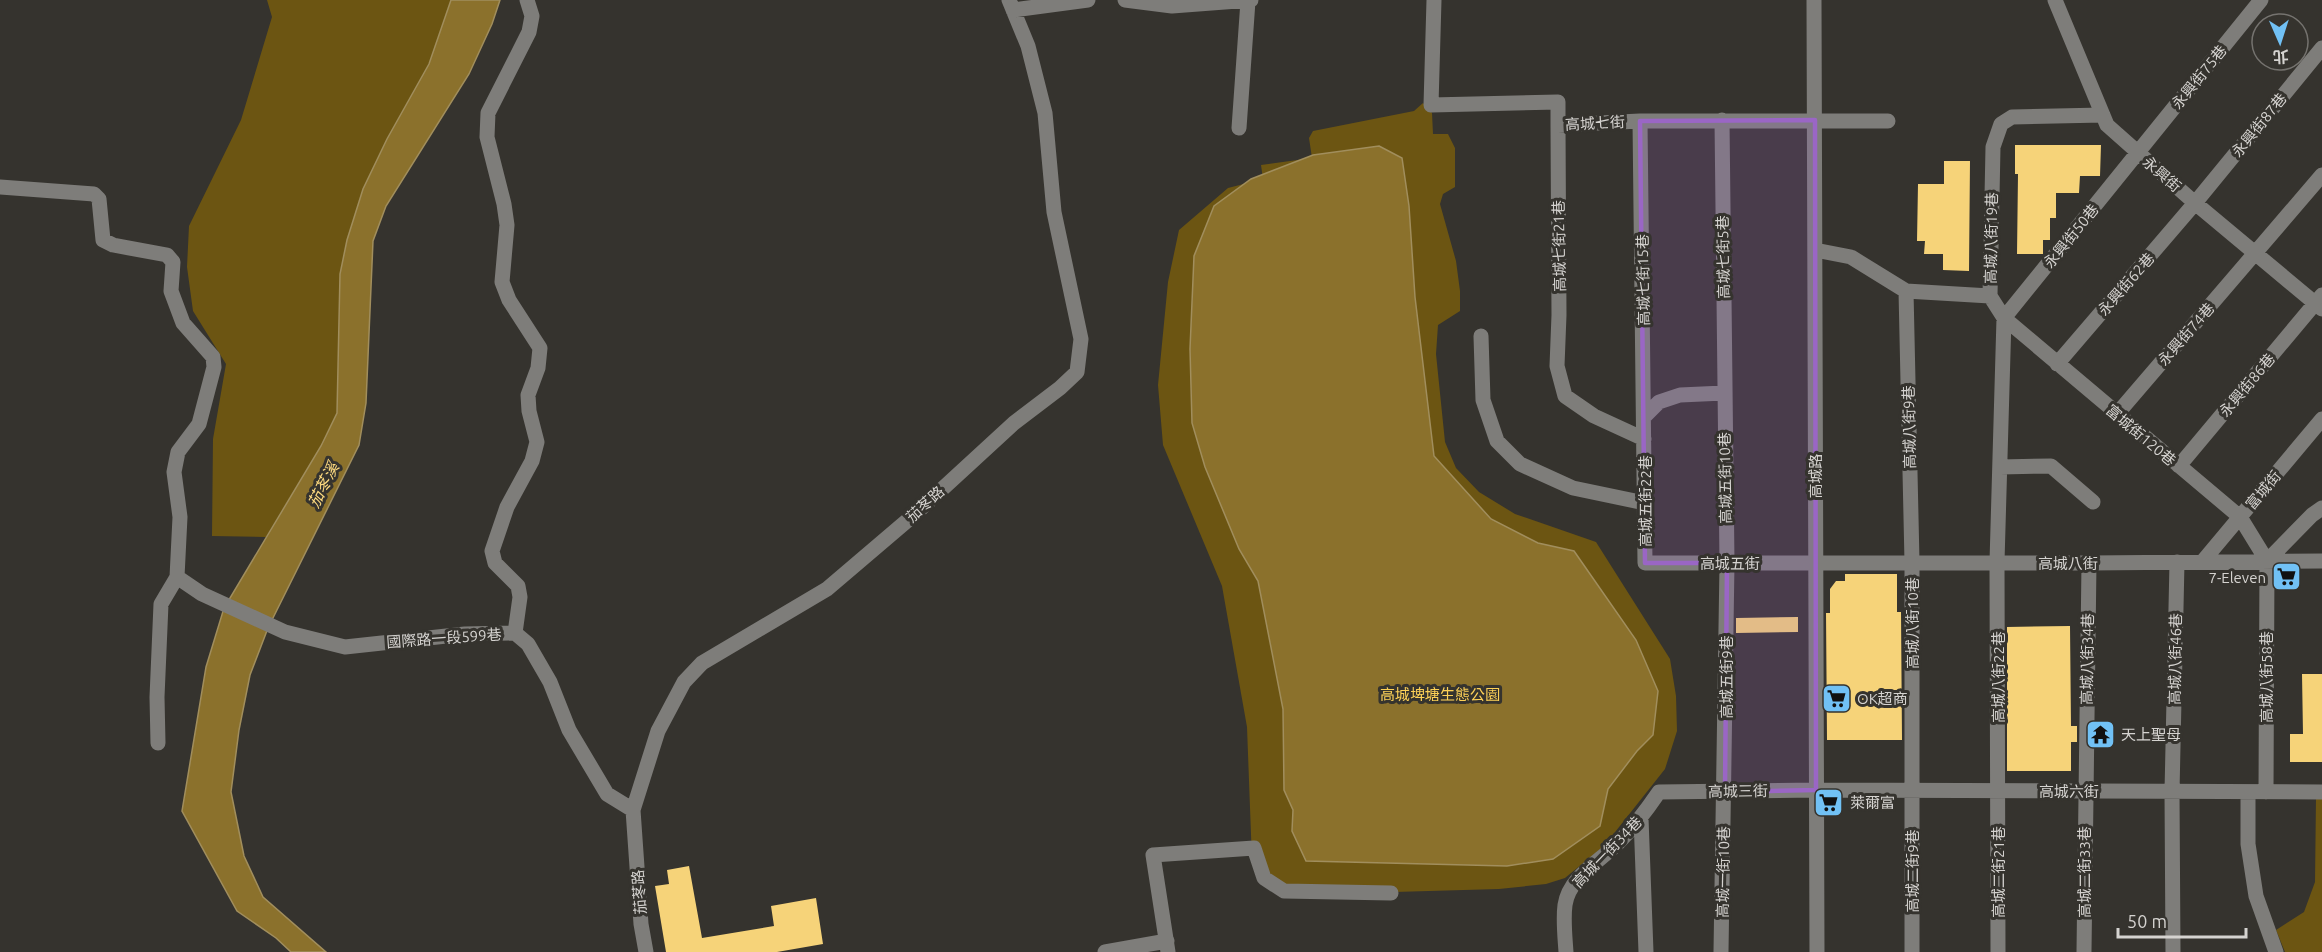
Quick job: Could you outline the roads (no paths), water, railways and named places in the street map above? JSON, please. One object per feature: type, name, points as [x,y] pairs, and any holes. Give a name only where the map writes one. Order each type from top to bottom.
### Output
[{"type":"street","points":[[515,633],[520,597],[518,586],[495,563],[492,551],[507,507],[532,461],[537,442],[528,395],[538,368],[540,348],[508,300],[502,282],[507,225],[487,137],[488,113],[529,32],[532,16],[527,0]]},
{"type":"street","points":[[1011,5],[1088,0]]},
{"type":"street","points":[[1125,0],[1172,6],[1241,1],[1239,128]]},
{"type":"street","name":"高城七街","points":[[1434,0],[1431,105],[1558,102],[1558,125],[1722,120],[1888,121]]},
{"type":"street","name":"高城路","points":[[1814,0],[1817,952]]},
{"type":"street","name":"永興街","points":[[2055,0],[2107,125],[2195,203],[2320,303]]},
{"type":"street","name":"永興街75巷","points":[[2138,153],[2261,0]]},
{"type":"street","name":"茄苳路","points":[[646,952],[641,924],[633,810],[658,731],[684,682],[702,663],[827,589],[915,514],[1014,423],[1077,372],[1081,339],[1054,212],[1045,113],[1028,46],[1011,5]]},
{"type":"street","name":"永興街87巷","points":[[2195,203],[2322,48]]},
{"type":"street","name":"高城八街19巷","points":[[2004,318],[1990,296],[1993,147],[2001,124],[2012,117],[2103,115]]},
{"type":"street","name":"高城七街5巷","points":[[1722,120],[1724,393]]},
{"type":"street","name":"高城七街15巷","points":[[1640,121],[1644,439]]},
{"type":"street","name":"高城七街21巷","points":[[1558,125],[1560,315],[1557,366],[1565,396],[1593,416],[1644,439]]},
{"type":"street","name":"永興街50巷","points":[[2004,318],[2138,153]]},
{"type":"street","name":"永興街74巷","points":[[2117,414],[2322,175]]},
{"type":"street","points":[[0,186],[94,194],[99,199],[103,240],[167,255],[173,262],[171,291],[183,323],[213,357],[214,366],[199,424],[178,452],[174,472],[180,517],[177,578],[161,604],[156,697],[158,743]]},
{"type":"street","name":"永興街62巷","points":[[2057,364],[2195,203]]},
{"type":"street","points":[[1815,250],[1851,257],[1906,291],[1990,296]]},
{"type":"street","name":"高城八街9巷","points":[[1906,291],[1912,562]]},
{"type":"street","name":"永興街86巷","points":[[2179,466],[2320,303]]},
{"type":"street","points":[[1997,562],[2004,318]]},
{"type":"street","name":"富城街120巷","points":[[2004,318],[2240,517],[2266,561]]},
{"type":"street","points":[[1481,336],[1483,400],[1497,441],[1520,464],[1574,488],[1645,502]]},
{"type":"street","points":[[1644,417],[1659,402],[1680,395],[1724,393]]},
{"type":"street","name":"高城五街10巷","points":[[1724,393],[1726,563]]},
{"type":"street","name":"富城街","points":[[2203,561],[2322,419]]},
{"type":"street","name":"高城五街22巷","points":[[1644,439],[1645,563]]},
{"type":"street","points":[[2000,467],[2051,466],[2093,502]]},
{"type":"street","points":[[2266,561],[2322,508]]},
{"type":"street","name":"高城八街58巷","points":[[2266,561],[2266,792]]},
{"type":"street","name":"高城八街","points":[[1815,562],[2322,561]]},
{"type":"street","name":"高城五街","points":[[1645,563],[1815,562]]},
{"type":"street","name":"高城八街10巷","points":[[1912,562],[1913,791]]},
{"type":"street","name":"高城八街22巷","points":[[1997,562],[1998,791]]},
{"type":"street","name":"高城八街46巷","points":[[2173,952],[2172,792],[2177,562]]},
{"type":"street","name":"高城五街9巷","points":[[1725,792],[1726,563]]},
{"type":"street","name":"高城八街34巷","points":[[2085,791],[2089,563]]},
{"type":"street","name":"國際路一段599巷","points":[[177,578],[202,594],[285,632],[345,646],[465,634],[515,633],[528,644],[550,682],[569,730],[608,794],[633,810]]},
{"type":"street","name":"高城六街","points":[[1816,790],[2322,792]]},
{"type":"street","name":"高城三街","points":[[1659,792],[1816,790]]},
{"type":"street","name":"高城二街9巷","points":[[1912,952],[1913,791]]},
{"type":"street","name":"高城二街21巷","points":[[1998,791],[1998,952]]},
{"type":"street","name":"高城二街33巷","points":[[2084,952],[2085,791]]},
{"type":"street","name":"高城一街34巷","points":[[1566,952],[1565,905],[1570,889],[1576,880],[1616,845],[1641,818],[1659,792]]},
{"type":"street","name":"高城一街10巷","points":[[1721,952],[1725,792]]},
{"type":"street","points":[[2248,792],[2248,844],[2256,896],[2276,952]]},
{"type":"street","points":[[1641,818],[1646,952]]},
{"type":"street","points":[[1105,952],[1168,947],[1153,855],[1254,848],[1264,878],[1284,891],[1391,892]]},
{"type":"water","name":"茄苳溪","points":[[451,0],[500,0],[492,24],[469,74],[386,206],[373,241],[366,403],[359,445],[268,628],[250,675],[239,730],[231,792],[244,856],[263,897],[326,952],[291,952],[276,938],[237,911],[182,811],[206,667],[224,608],[321,446],[337,413],[340,274],[347,240],[363,189],[387,139],[429,64]]},
{"type":"water","name":"高城埤塘生態公園","points":[[1379,146],[1402,158],[1409,206],[1415,297],[1434,456],[1491,519],[1538,543],[1574,551],[1636,640],[1658,691],[1653,735],[1637,751],[1608,789],[1600,826],[1553,859],[1507,866],[1306,861],[1292,831],[1293,810],[1284,790],[1283,709],[1258,581],[1239,549],[1205,467],[1192,423],[1190,349],[1194,256],[1214,206],[1251,179],[1313,155]]},
{"type":"place","name":"7-Eleven","points":[[2287,577]]},
{"type":"place","name":"OK超商","points":[[1836,698]]},
{"type":"place","name":"天上聖母","points":[[2100,734]]},
{"type":"place","name":"萊爾富","points":[[1829,802]]}]
